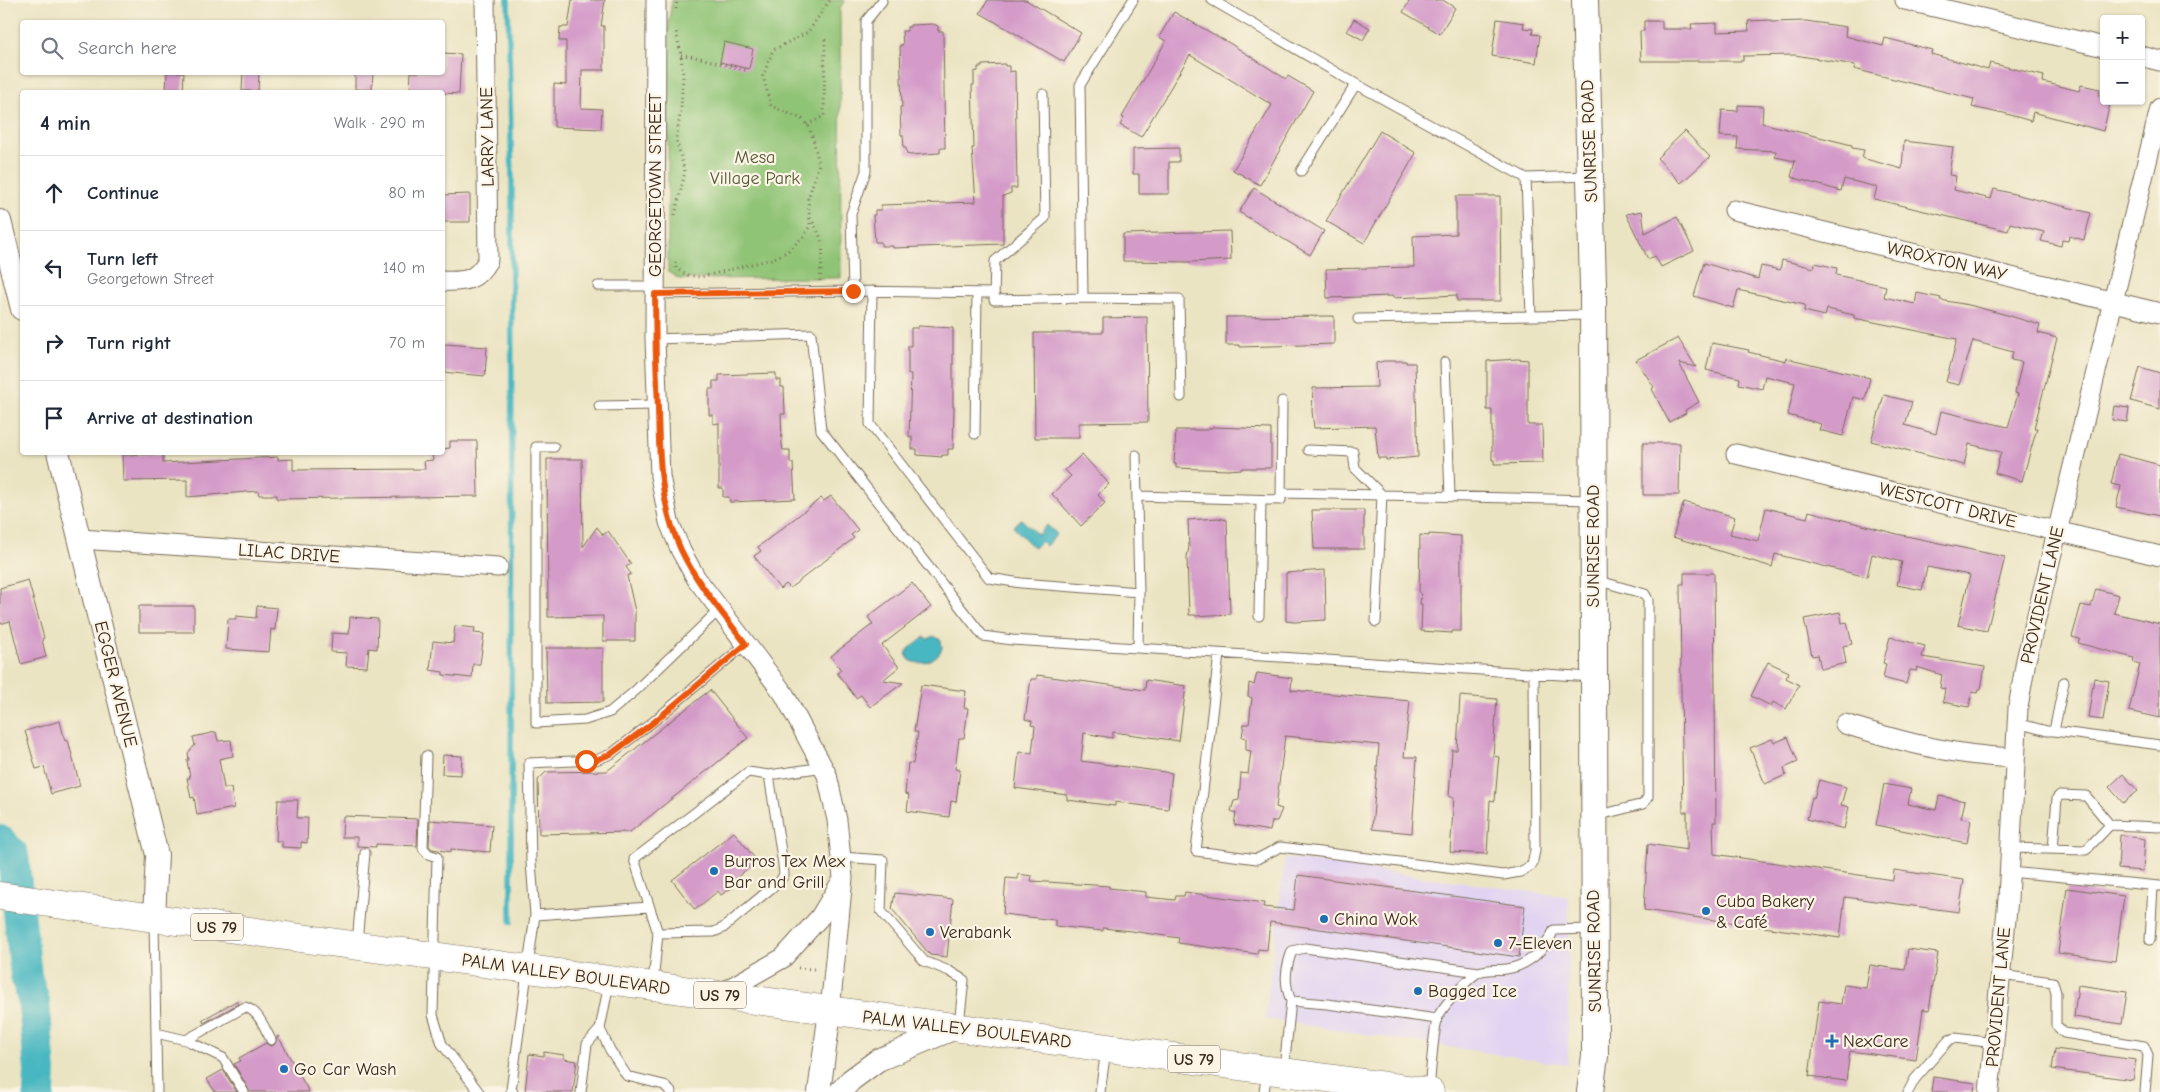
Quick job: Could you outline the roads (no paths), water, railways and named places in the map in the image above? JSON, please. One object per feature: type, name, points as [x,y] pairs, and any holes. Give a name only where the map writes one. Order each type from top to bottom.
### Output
[{"type":"highway","name":"PALM VALLEY BOULEVARD","points":[[0,896],[830,1011],[1107,1047],[1272,1078],[1429,1092]]},
{"type":"main road","name":"SUNRISE ROAD","points":[[1585,0],[1593,315],[1594,500],[1592,677],[1595,1056],[1590,1092]]},
{"type":"street","name":"LARRY LANE","points":[[445,281],[459,282],[471,279],[481,272],[488,260],[485,0]]},
{"type":"street","name":"GEORGETOWN STREET","points":[[656,0],[655,338],[660,476],[669,522],[681,551],[696,578],[784,694],[824,767],[837,820],[843,878],[830,1011]]},
{"type":"street","points":[[1905,0],[1939,4],[2100,46]]},
{"type":"street","points":[[2145,57],[2160,61]]},
{"type":"street","name":"PROVIDENT LANE","points":[[1989,1092],[2009,872],[2017,723],[2026,660],[2160,108]]},
{"type":"street","name":"WROXTON WAY","points":[[1734,210],[2160,313]]},
{"type":"street","points":[[0,221],[20,301]]},
{"type":"street","name":"WESTCOTT DRIVE","points":[[1736,454],[2160,556]]},
{"type":"street","name":"EGGER AVENUE","points":[[59,455],[157,855],[154,918]]},
{"type":"street","name":"LILAC DRIVE","points":[[80,539],[498,567]]},
{"type":"street","points":[[1845,724],[1888,738],[1932,748],[1977,756],[2015,758]]},
{"type":"street","points":[[718,995],[783,958],[820,917],[843,878]]},
{"type":"street","points":[[819,1092],[830,1011]]},
{"type":"street","points":[[840,1092],[851,1080],[878,1060],[958,1027]]},
{"type":"lane","points":[[1083,298],[1080,85],[1133,0]]},
{"type":"lane","points":[[1212,0],[1356,84],[1526,178],[1590,176]]},
{"type":"lane","points":[[853,291],[852,214],[866,171],[866,22],[882,1]]},
{"type":"lane","points":[[1301,171],[1356,84]]},
{"type":"lane","points":[[1042,94],[1045,218],[995,261],[994,300],[1083,298],[1179,299],[1182,397]]},
{"type":"lane","points":[[1526,178],[1531,315]]},
{"type":"lane","points":[[598,286],[655,290],[994,293]]},
{"type":"lane","points":[[872,291],[870,424],[989,578],[1022,583],[1139,592]]},
{"type":"lane","points":[[974,434],[976,292]]},
{"type":"lane","points":[[1358,319],[1593,315]]},
{"type":"lane","points":[[655,338],[811,334],[821,430],[983,636],[1012,640],[1219,654],[1592,677]]},
{"type":"lane","points":[[1445,362],[1450,496]]},
{"type":"lane","points":[[1137,496],[1281,500],[1282,401]]},
{"type":"lane","points":[[599,406],[657,405]]},
{"type":"lane","points":[[554,447],[536,447],[536,723],[585,720],[610,712],[635,692],[720,609]]},
{"type":"lane","points":[[1308,450],[1353,452],[1354,468],[1382,494],[1376,622]]},
{"type":"lane","points":[[1136,455],[1139,592],[1138,648]]},
{"type":"lane","points":[[1281,493],[1594,500]]},
{"type":"lane","points":[[1258,616],[1261,500]]},
{"type":"lane","points":[[1593,579],[1645,594],[1648,600],[1648,797],[1643,804],[1593,816]]},
{"type":"lane","points":[[513,1092],[535,915],[530,862],[529,763],[596,760],[611,754],[654,722],[746,644]]},
{"type":"lane","points":[[1219,654],[1196,851],[1257,859],[1280,847],[1503,875],[1520,872],[1532,865],[1535,851],[1534,674]]},
{"type":"lane","points":[[2054,731],[2064,682]]},
{"type":"lane","points":[[2017,723],[2047,731],[2160,745]]},
{"type":"lane","points":[[426,756],[423,848],[428,854],[437,857],[436,956],[433,1014],[442,1044],[479,1092]]},
{"type":"lane","points":[[653,986],[658,933],[634,859],[748,772],[768,774],[824,767]]},
{"type":"lane","points":[[658,933],[714,932],[723,928],[780,881],[784,875],[783,864],[768,774]]},
{"type":"lane","points":[[2053,849],[2057,798],[2060,795],[2086,796],[2110,825],[2160,827]]},
{"type":"lane","points":[[2010,848],[2086,850],[2110,825]]},
{"type":"lane","points":[[357,946],[365,854]]},
{"type":"lane","points":[[842,857],[883,860],[880,911],[924,961],[949,971],[964,980],[958,1027]]},
{"type":"lane","points":[[2009,872],[2157,886],[2150,940]]},
{"type":"lane","points":[[535,915],[649,907]]},
{"type":"lane","points":[[154,918],[156,1092]]},
{"type":"lane","points":[[1272,1078],[1291,1002],[1285,978],[1292,951],[1305,948],[1479,972],[1510,968],[1530,961],[1549,941],[1554,930],[1593,929]]},
{"type":"lane","points":[[1429,1092],[1437,1019],[1444,1006],[1479,972]]},
{"type":"lane","points":[[2000,975],[2053,982],[2056,994],[2056,1025],[2064,1033],[2144,1046],[2148,1054],[2145,1092]]},
{"type":"lane","points":[[581,1092],[587,1044],[600,1029],[610,980]]},
{"type":"lane","points":[[1291,1002],[1327,1004],[1437,1019]]},
{"type":"lane","points":[[186,1040],[245,1007],[251,1009],[257,1015],[271,1040]]},
{"type":"lane","points":[[600,1029],[610,1050],[627,1076],[664,1085],[671,1092]]},
{"type":"lane","points":[[156,1033],[186,1040],[223,1058],[244,1092]]},
{"type":"lane","points":[[1908,1092],[1915,1079],[1949,1040],[1955,1038],[1994,1043]]},
{"type":"lane","points":[[1100,1092],[1107,1047]]},
{"type":"water","points":[[1021,519],[1038,535],[1047,525],[1057,534],[1046,546],[1041,541],[1034,548],[1013,527]]},
{"type":"water","points":[[934,636],[941,640],[942,648],[935,657],[917,663],[908,658],[906,652],[910,648],[924,637],[928,639]]},
{"type":"waterway","points":[[508,0],[512,182],[511,922]]},
{"type":"waterway","points":[[0,841],[13,855],[26,976],[34,1002],[40,1071],[39,1092]]},
{"type":"place","name":"Burros Tex Mex Bar and Grill","points":[[714,871]]},
{"type":"place","name":"Cuba Bakery & Café","points":[[1706,911]]},
{"type":"place","name":"China Wok","points":[[1324,919]]},
{"type":"place","name":"Verabank","points":[[930,932]]},
{"type":"place","name":"7-Eleven","points":[[1498,943]]},
{"type":"place","name":"Bagged Ice","points":[[1418,991]]},
{"type":"place","name":"NexCare","points":[[1832,1041]]},
{"type":"place","name":"Go Car Wash","points":[[284,1069]]},
{"type":"park label","name":"Mesa Village Park","points":[[755,167]]}]
